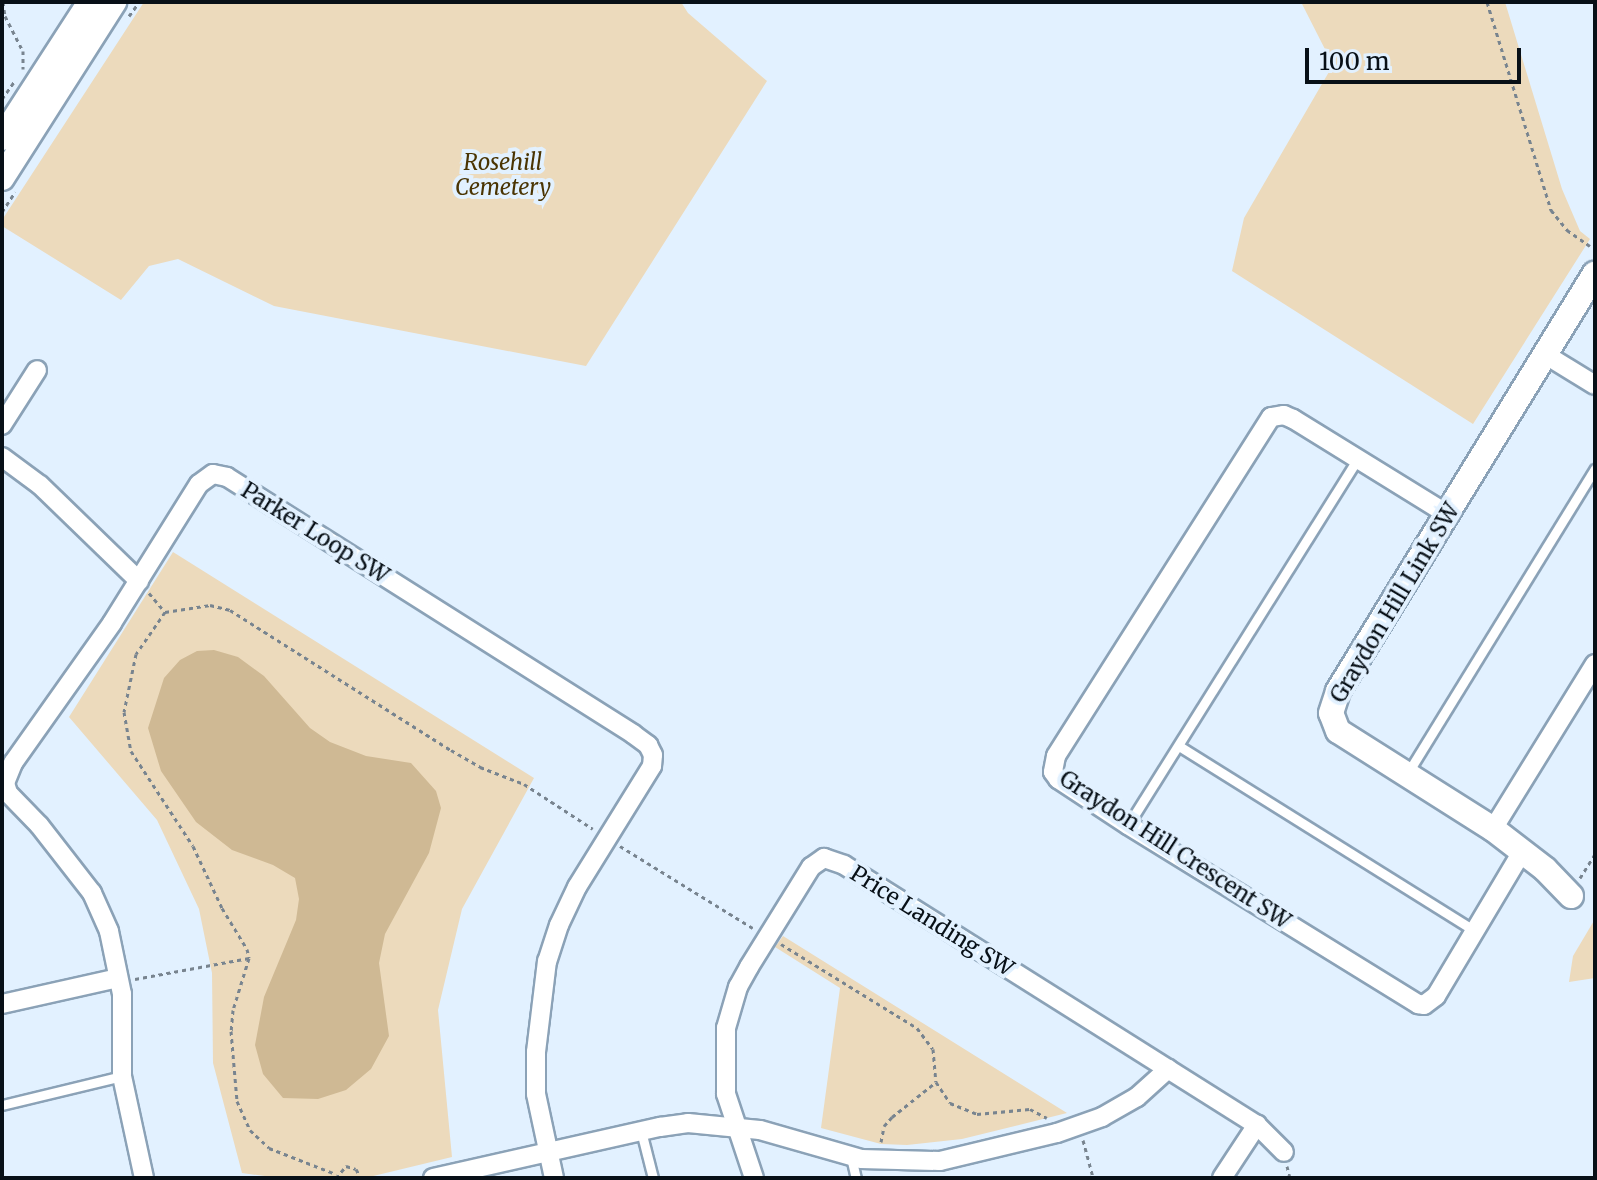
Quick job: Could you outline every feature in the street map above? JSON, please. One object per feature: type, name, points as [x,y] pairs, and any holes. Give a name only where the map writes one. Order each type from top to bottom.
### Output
[{"type":"street","points":[[2,138],[90,2]]},
{"type":"street","points":[[2,178],[114,2]]},
{"type":"street","name":"Graydon Hill Link SW","points":[[1580,892],[1493,829],[1338,731],[1332,723],[1332,703],[1595,274]]},
{"type":"street","points":[[1546,355],[1595,385]]},
{"type":"street","points":[[2,425],[37,370]]},
{"type":"street","name":"Graydon Hill Crescent SW","points":[[1447,514],[1293,419],[1277,415],[1265,423],[1052,765],[1058,779],[1128,825],[1418,1004],[1424,1005],[1436,996],[1523,850]]},
{"type":"street","points":[[2,457],[40,485],[139,581]]},
{"type":"street","name":"Parker Loop SW","points":[[144,1178],[122,1076],[123,1009],[109,931],[92,893],[39,825],[8,793],[5,783],[13,763],[139,581],[199,484],[206,477],[220,475],[648,745],[653,755],[652,766],[577,887],[559,925],[547,961],[536,1094],[548,1151]]},
{"type":"street","points":[[1493,829],[1595,664]]},
{"type":"street","name":"Price Landing SW","points":[[734,1125],[726,1094],[724,1052],[726,1028],[738,987],[811,867],[824,858],[844,865],[1257,1125],[1284,1152]]},
{"type":"street","points":[[2,1004],[118,978]]},
{"type":"street","points":[[444,1177],[548,1151],[688,1123],[734,1125],[796,1138],[851,1157],[878,1162],[940,1161],[1083,1125],[1137,1097],[1168,1069]]},
{"type":"street","points":[[734,1125],[754,1178]]},
{"type":"street","points":[[1222,1178],[1257,1125]]},
{"type":"street","points":[[548,1151],[554,1178]]},
{"type":"lane","points":[[1128,825],[1358,459]]},
{"type":"lane","points":[[1407,774],[1595,469]]},
{"type":"lane","points":[[1179,746],[1475,931]]},
{"type":"lane","points":[[2,1105],[122,1076]]},
{"type":"lane","points":[[641,1131],[653,1178]]},
{"type":"lane","points":[[851,1157],[856,1178]]},
{"type":"path","points":[[2,99],[23,68],[25,58],[5,16],[3,2]]},
{"type":"path","points":[[1487,2],[1551,210],[1567,230],[1590,246]]},
{"type":"path","points":[[139,581],[165,612]]},
{"type":"path","points":[[361,1178],[351,1167],[336,1176],[269,1148],[250,1130],[243,1116],[234,1083],[231,1031],[233,1010],[249,958],[193,846],[131,751],[124,712],[136,654],[165,612],[210,605],[230,610],[451,750],[480,767],[524,784],[597,832]]},
{"type":"path","points":[[617,844],[759,932]]},
{"type":"path","points":[[1580,892],[1580,877],[1595,854]]},
{"type":"path","points":[[778,942],[917,1028],[933,1049],[936,1082],[950,1103],[962,1110],[991,1114],[1030,1109],[1039,1111],[1050,1121]]},
{"type":"path","points":[[118,978],[130,980],[249,958]]},
{"type":"path","points":[[878,1162],[884,1126],[936,1082]]},
{"type":"path","points":[[1083,1138],[1093,1178]]},
{"type":"green space","name":"Rosehill Cemetery","points":[[144,2],[681,2],[688,13],[767,81],[586,366],[274,306],[178,259],[149,266],[121,300],[2,226],[2,220]]},
{"type":"green space","points":[[1301,2],[1505,2],[1562,189],[1580,231],[1590,239],[1473,424],[1232,271],[1244,218],[1333,65]]},
{"type":"green space","points":[[173,552],[534,778],[462,909],[438,1010],[452,1157],[365,1178],[279,1178],[242,1173],[213,1063],[212,973],[199,909],[157,820],[69,717]]},
{"type":"green space","points":[[1595,919],[1595,978],[1569,982],[1573,956]]},
{"type":"green space","points":[[783,936],[1067,1113],[962,1139],[907,1145],[881,1144],[821,1128],[840,988],[775,947]]},
{"type":"shaded area","points":[[214,650],[238,657],[264,676],[310,728],[330,742],[366,756],[411,763],[436,791],[441,808],[429,853],[385,934],[379,963],[389,1036],[371,1069],[346,1090],[318,1099],[283,1098],[263,1074],[255,1045],[264,997],[296,920],[299,899],[295,878],[273,865],[232,850],[196,822],[161,771],[148,728],[164,678],[180,660],[197,651]]}]
